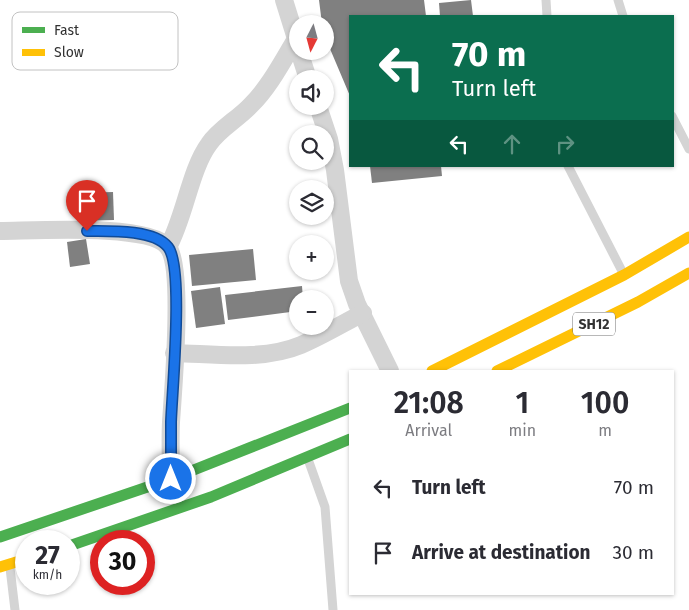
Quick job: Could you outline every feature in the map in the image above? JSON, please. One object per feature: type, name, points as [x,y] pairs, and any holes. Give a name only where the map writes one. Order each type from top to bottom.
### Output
[{"type":"main road","points":[[434,370],[624,275],[689,237]]},
{"type":"main road","name":"SH12","points":[[499,370],[638,302],[689,273]]},
{"type":"main road","points":[[0,538],[171,479],[349,408]]},
{"type":"main road","points":[[80,542],[142,522],[308,459],[349,439]]},
{"type":"street","points":[[284,0],[289,17]]},
{"type":"street","points":[[171,479],[177,302],[172,260],[168,247],[176,232],[202,156],[209,144],[253,104],[289,56]]},
{"type":"street","points":[[321,115],[329,139],[335,170],[350,281],[390,370]]},
{"type":"street","points":[[0,231],[122,231],[144,236],[168,247]]},
{"type":"street","points":[[174,353],[254,354],[281,351],[300,346],[363,313]]},
{"type":"lane","points":[[546,0],[547,15]]},
{"type":"lane","points":[[618,0],[623,15]]},
{"type":"lane","points":[[674,120],[689,149]]},
{"type":"lane","points":[[569,167],[624,275]]},
{"type":"lane","points":[[308,459],[325,507],[333,610]]},
{"type":"lane","points":[[4,566],[15,610]]},
{"type":"building","points":[[319,0],[424,0],[426,15],[349,15],[349,94],[334,58],[334,15],[321,15]]},
{"type":"building","points":[[471,0],[473,15],[440,15],[439,3]]},
{"type":"building","points":[[370,167],[441,167],[442,176],[372,183]]},
{"type":"building","points":[[113,192],[114,220],[79,221],[78,193]]},
{"type":"building","points":[[86,239],[90,264],[70,267],[67,242]]},
{"type":"building","points":[[253,249],[256,280],[192,286],[189,255]]},
{"type":"building","points":[[302,286],[302,290],[289,290],[289,312],[228,320],[225,295]]},
{"type":"building","points":[[220,287],[225,324],[196,328],[191,291]]},
{"type":"traffic: fast","points":[[0,537],[171,479],[349,408]]},
{"type":"traffic: fast","points":[[80,542],[211,497],[349,439]]},
{"type":"traffic: slow","points":[[434,370],[624,275],[689,237]]},
{"type":"traffic: slow","points":[[499,370],[638,302],[689,273]]},
{"type":"traffic: slow","points":[[0,567],[15,562]]},
{"type":"route","points":[[87,231],[137,233],[158,240],[168,247],[172,260],[177,302],[171,425],[171,479]]}]
